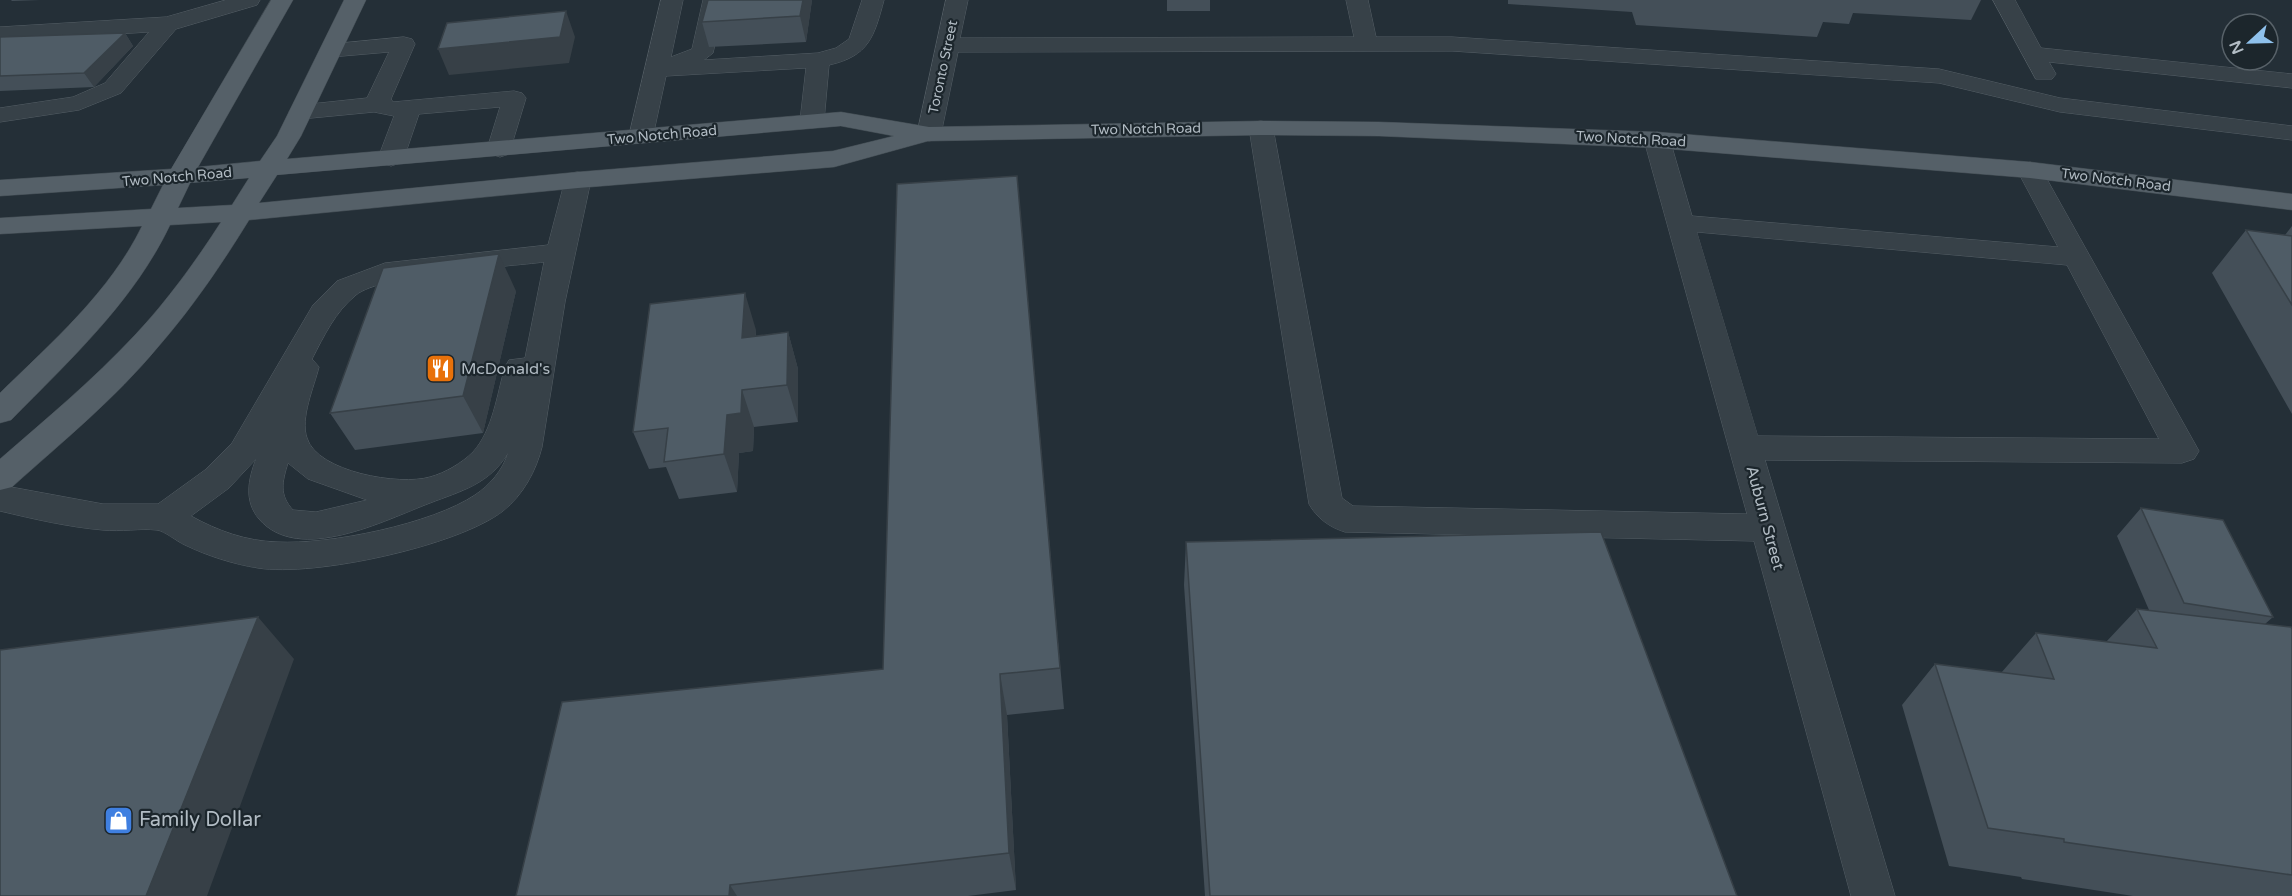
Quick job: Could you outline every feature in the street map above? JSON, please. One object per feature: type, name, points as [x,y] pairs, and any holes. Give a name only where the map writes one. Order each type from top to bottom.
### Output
[{"type":"main road","points":[[7,399],[80,332],[140,259],[193,150],[282,0]]},
{"type":"main road","points":[[0,478],[83,405],[147,341],[213,256],[295,124],[355,0]]},
{"type":"main road","name":"Two Notch Road","points":[[0,188],[111,182],[842,119],[929,134],[1261,128],[1379,129],[1658,140],[2030,170],[2292,202]]},
{"type":"main road","points":[[0,226],[156,230],[241,213],[578,180],[834,159],[929,134]]},
{"type":"street","points":[[0,34],[168,24],[249,0]]},
{"type":"street","points":[[640,136],[672,0]]},
{"type":"street","points":[[656,70],[702,52],[714,0]]},
{"type":"street","points":[[656,70],[818,60],[847,53],[860,43],[873,0]]},
{"type":"street","name":"Toronto Street","points":[[929,134],[957,0]]},
{"type":"street","points":[[1357,0],[1366,42]]},
{"type":"street","points":[[2004,0],[2060,105]]},
{"type":"street","points":[[0,114],[42,110],[79,103],[113,88],[168,24]]},
{"type":"street","points":[[948,45],[1366,42],[1452,44],[1939,76],[2060,105],[2292,134]]},
{"type":"street","points":[[331,50],[404,44],[379,99],[379,104]]},
{"type":"street","points":[[2034,54],[2292,81]]},
{"type":"street","points":[[812,121],[818,60]]},
{"type":"street","points":[[295,124],[379,104],[392,110],[514,98],[500,149]]},
{"type":"street","points":[[391,158],[409,108]]},
{"type":"street","points":[[1261,128],[1326,504],[1345,519],[1768,528]]},
{"type":"street","name":"Auburn Street","points":[[1658,140],[1873,896]]},
{"type":"street","points":[[1747,448],[2182,451],[2030,170]]},
{"type":"street","points":[[165,516],[185,531],[234,549],[293,557],[392,539],[485,506],[501,493],[521,464],[559,252],[578,180]]},
{"type":"street","points":[[1683,223],[2077,257]]},
{"type":"street","points":[[0,498],[108,518],[140,519],[165,516],[206,489],[230,469],[244,451],[310,338],[322,312],[347,287],[385,272],[559,252]]},
{"type":"street","points":[[294,409],[265,480],[265,499],[273,514],[287,522],[314,525],[361,517],[468,474],[485,460],[499,441],[539,299],[559,252]]},
{"type":"street","points":[[310,338],[289,434],[294,451],[307,462],[343,481],[375,489],[409,493],[431,489]]},
{"type":"building","points":[[708,0],[803,0],[800,16],[702,22]]},
{"type":"building","points":[[566,11],[560,37],[438,49],[447,23]]},
{"type":"building","points":[[125,33],[84,73],[0,76],[0,37]]},
{"type":"building","points":[[1017,176],[1060,668],[1000,674],[1009,853],[730,885],[729,896],[516,896],[562,702],[883,669],[897,184]]},
{"type":"building","points":[[2246,230],[2292,236],[2292,305]]},
{"type":"building","points":[[499,254],[463,396],[330,413],[383,268]]},
{"type":"building","points":[[745,293],[742,338],[788,332],[787,385],[742,390],[741,413],[727,415],[724,454],[664,462],[668,428],[633,432],[650,304]]},
{"type":"building","points":[[2141,508],[2223,520],[2273,617],[2184,603]]},
{"type":"building","points":[[1601,532],[1737,896],[1210,896],[1186,542]]},
{"type":"building","points":[[2137,609],[2291,627],[2292,875],[2064,842],[2064,839],[1988,828],[1935,664],[2054,679],[2036,633],[2157,648]]},
{"type":"building","name":"Family Dollar","points":[[258,617],[146,896],[0,896],[0,650]]},
{"type":"place","name":"McDonald's","points":[[440,369]]},
{"type":"place","name":"Family Dollar","points":[[118,820]]}]
